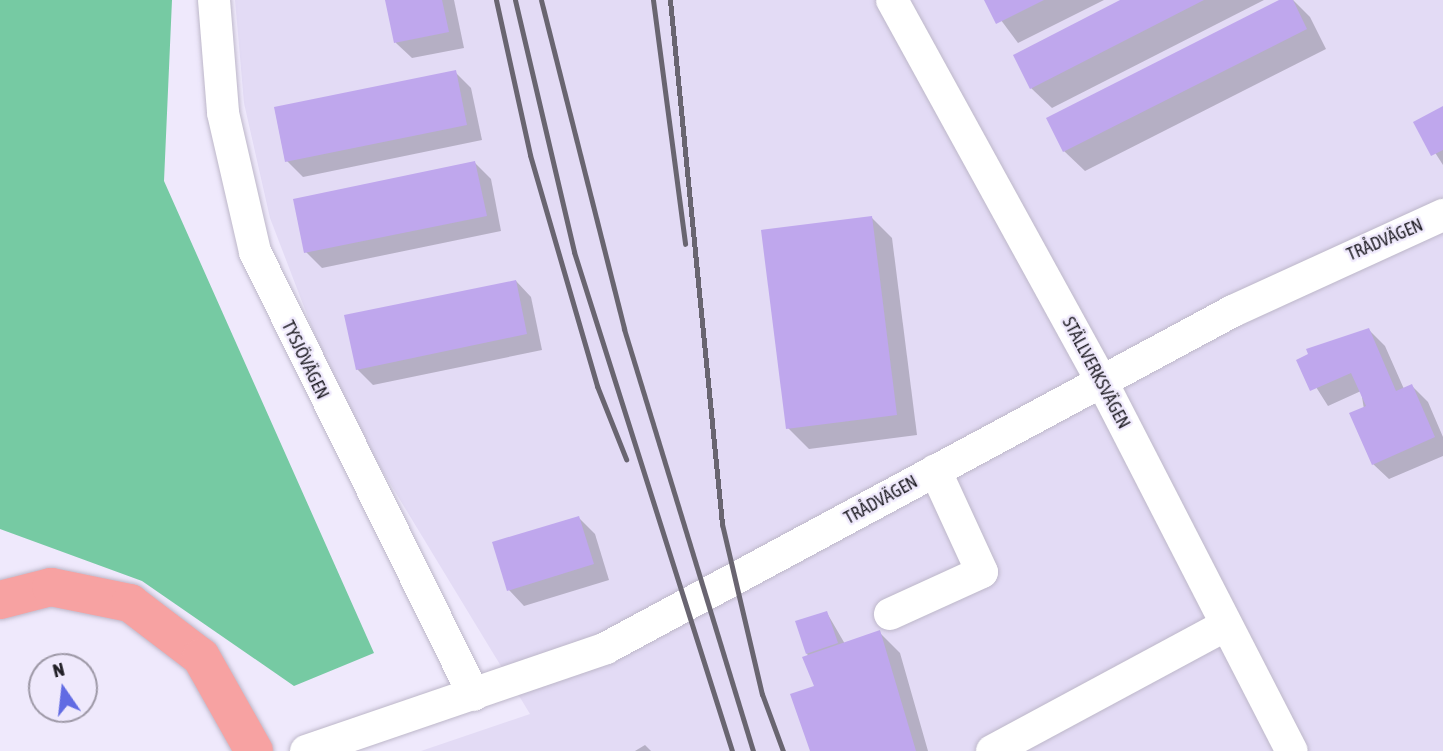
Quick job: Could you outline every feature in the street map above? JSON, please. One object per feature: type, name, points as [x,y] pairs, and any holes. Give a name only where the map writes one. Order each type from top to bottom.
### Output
[{"type":"main road","points":[[0,600],[51,587],[130,603],[201,657],[254,751]]},
{"type":"street","name":"TYSJÖVÄGEN","points":[[214,0],[223,113],[255,252],[474,695]]},
{"type":"street","name":"STÄLLVERKSVÄGEN","points":[[892,0],[1101,380],[1293,751]]},
{"type":"street","name":"TRÅDVÄGEN","points":[[306,751],[606,648],[1244,305],[1443,215]]},
{"type":"street","points":[[890,614],[982,572],[935,470]]},
{"type":"street","points":[[992,751],[1226,625]]},
{"type":"shaded area","points":[[235,0],[1443,0],[1443,751],[421,751],[530,714],[340,401],[270,218],[244,103]]},
{"type":"green space","points":[[0,0],[172,0],[164,181],[374,653],[294,686],[142,581],[0,529]]},
{"type":"building","points":[[385,0],[442,0],[449,32],[394,43]]},
{"type":"building","points":[[984,0],[1044,0],[996,24]]},
{"type":"building","points":[[1120,0],[1204,0],[1030,89],[1013,55]]},
{"type":"building","points":[[1279,0],[1293,0],[1307,29],[1063,152],[1046,118]]},
{"type":"building","points":[[456,70],[467,125],[285,162],[274,107]]},
{"type":"building","points":[[1443,106],[1443,150],[1431,156],[1413,122]]},
{"type":"building","points":[[475,161],[487,216],[304,253],[293,199]]},
{"type":"building","points":[[872,216],[897,415],[786,429],[761,230]]},
{"type":"building","points":[[516,280],[527,334],[356,370],[344,315]]},
{"type":"building","points":[[1369,328],[1396,391],[1412,384],[1435,437],[1372,465],[1349,413],[1366,406],[1351,373],[1310,391],[1296,360],[1308,354],[1306,349]]},
{"type":"building","points":[[579,516],[594,564],[507,591],[492,542]]},
{"type":"building","points":[[827,611],[838,643],[806,654],[795,621]]},
{"type":"building","points":[[880,630],[916,751],[810,751],[790,694],[814,686],[802,657]]},
{"type":"railway","points":[[496,0],[530,155],[597,386],[626,459]]},
{"type":"railway","points":[[515,0],[574,252],[732,751]]},
{"type":"railway","points":[[541,0],[624,329],[753,751]]},
{"type":"railway","points":[[653,0],[685,244]]},
{"type":"railway","points":[[670,0],[722,524],[762,694],[783,751]]}]
